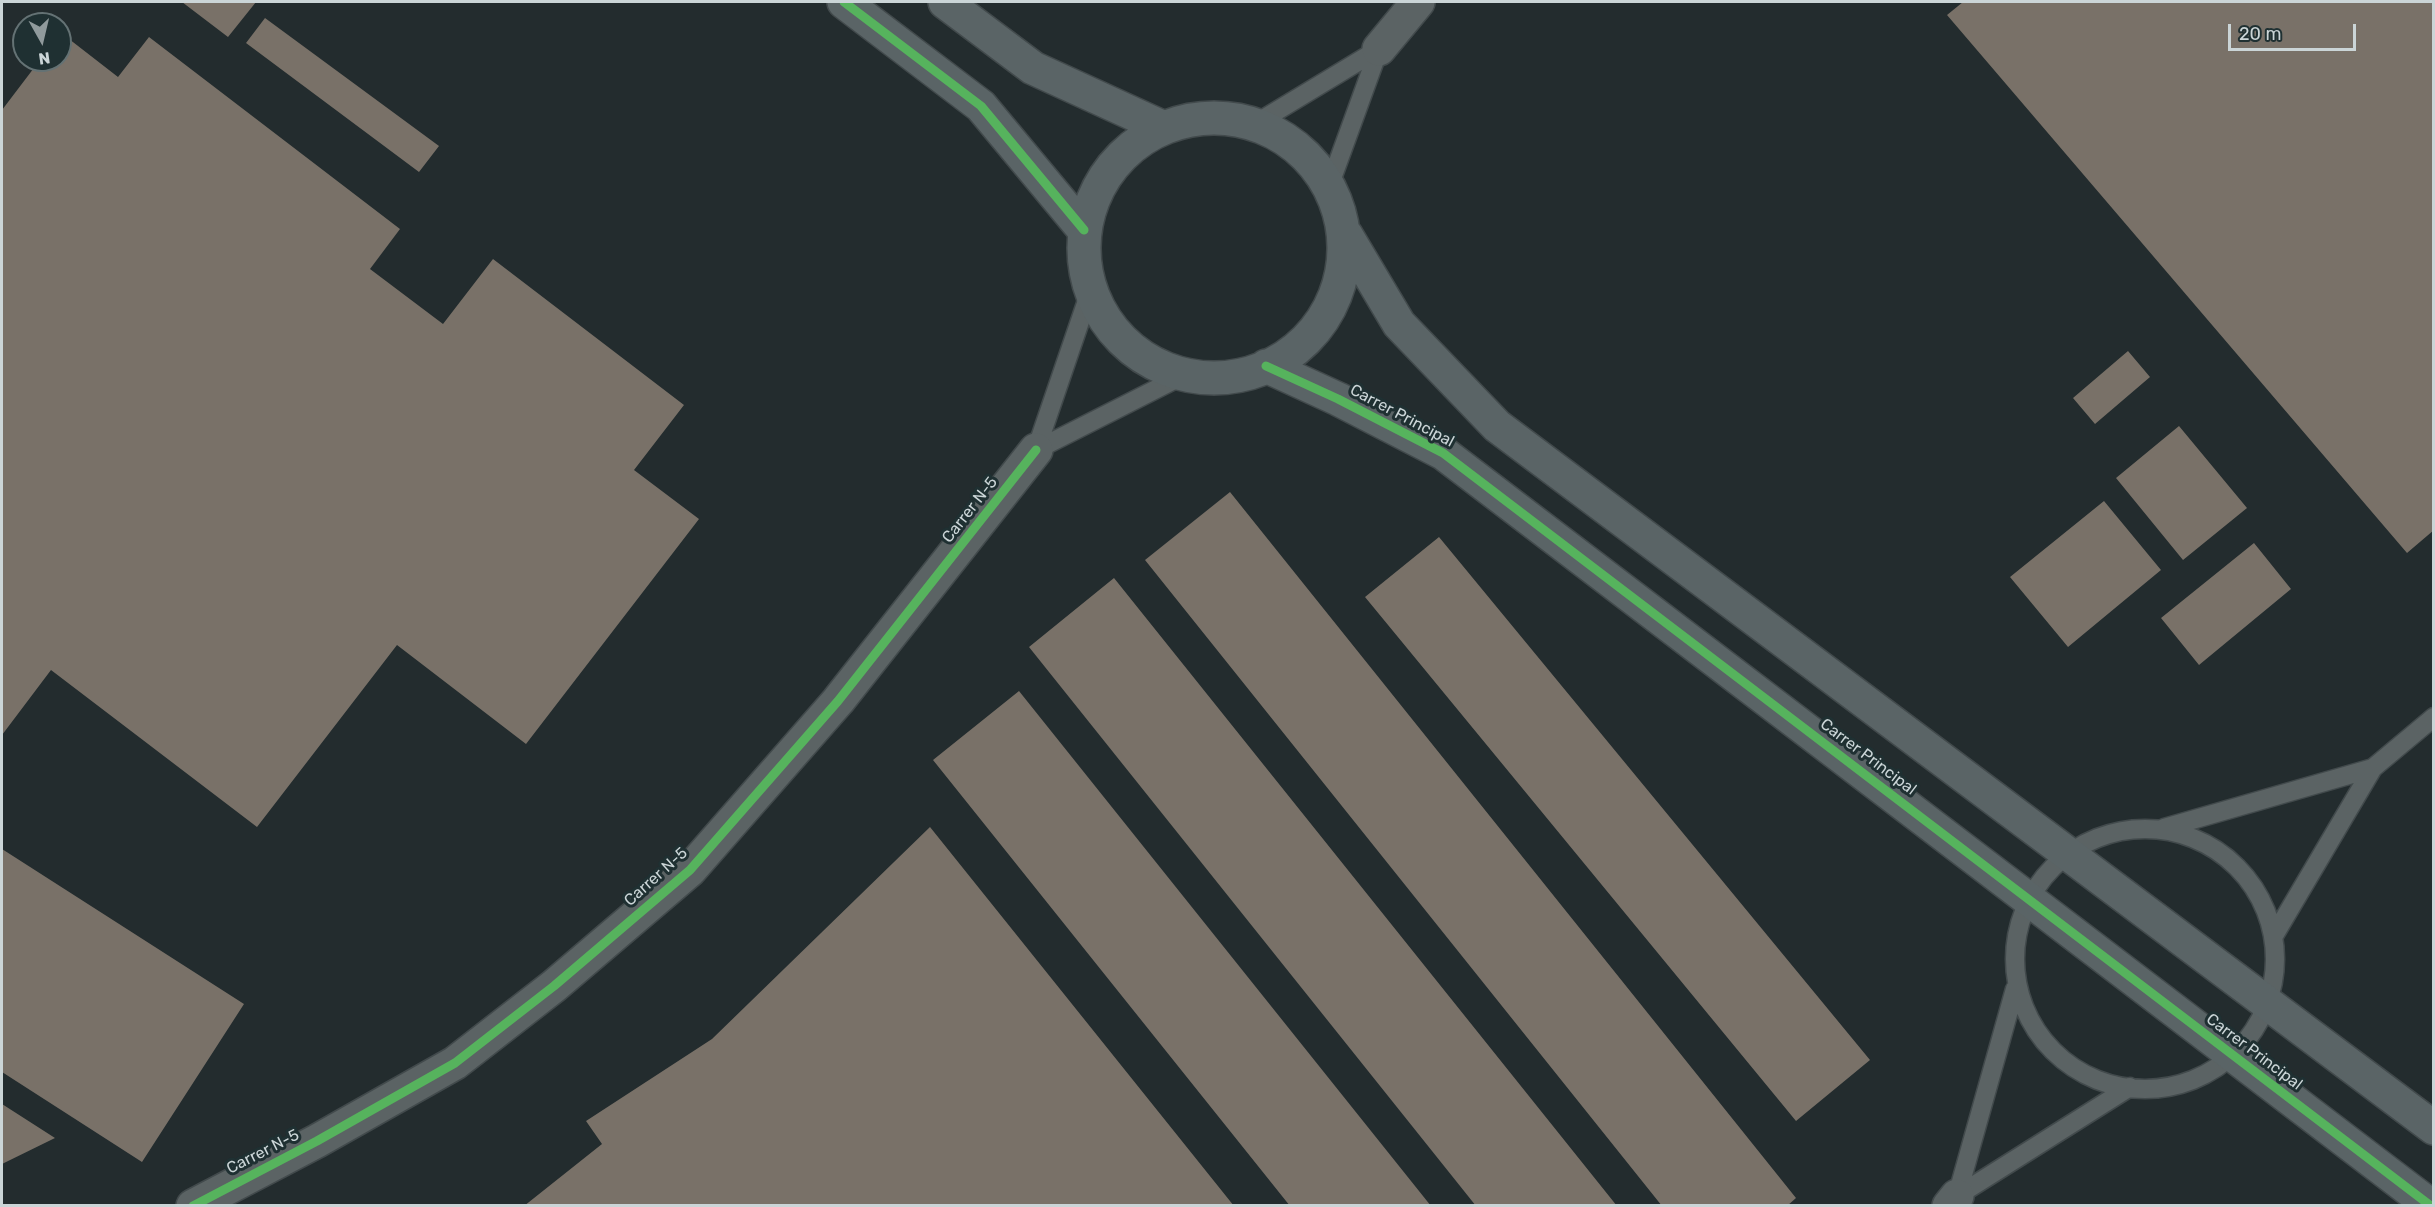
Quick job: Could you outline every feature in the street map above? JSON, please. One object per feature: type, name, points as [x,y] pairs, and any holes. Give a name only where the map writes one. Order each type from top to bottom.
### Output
[{"type":"street","points":[[844,2],[981,106],[1084,230]]},
{"type":"street","points":[[945,2],[1033,68],[1162,127]]},
{"type":"street","points":[[1379,49],[1418,2]]},
{"type":"street","points":[[1346,235],[1345,268],[1325,319],[1281,361],[1230,378],[1184,375],[1159,367],[1114,334],[1090,292],[1084,230],[1096,189],[1126,150],[1162,127],[1223,117],[1267,128],[1304,152],[1330,184],[1346,235],[1399,324],[1497,426],[2433,1128]]},
{"type":"street","name":"Carrer Principal","points":[[1266,366],[1338,399],[1443,453],[2431,1206]]},
{"type":"street","name":"Carrer N-5","points":[[193,1206],[317,1142],[455,1063],[554,987],[690,870],[838,701],[1036,450]]},
{"type":"lane","points":[[1255,124],[1379,49]]},
{"type":"lane","points":[[1330,184],[1379,49]]},
{"type":"lane","points":[[1036,450],[1090,292]]},
{"type":"lane","points":[[1036,450],[1184,375]]},
{"type":"lane","points":[[2275,934],[2373,768],[2433,717]]},
{"type":"lane","points":[[1953,1201],[2015,988],[2015,933],[2041,877],[2079,844],[2115,830],[2164,828],[2373,768]]},
{"type":"lane","points":[[2015,988],[2044,1045],[2100,1083],[2162,1090],[2206,1076],[2249,1041],[2275,985],[2275,934],[2257,889],[2225,854],[2164,828]]},
{"type":"lane","points":[[1953,1201],[2130,1087]]},
{"type":"building","points":[[182,2],[256,2],[228,37]]},
{"type":"building","points":[[1963,2],[2434,2],[2434,530],[2407,553],[1947,15]]},
{"type":"building","points":[[265,18],[439,146],[419,172],[246,43]]},
{"type":"building","points":[[149,37],[400,229],[370,269],[443,324],[493,259],[684,405],[634,470],[699,519],[526,744],[397,645],[257,827],[51,670],[2,735],[2,110],[31,72],[72,72],[72,41],[118,77]]},
{"type":"building","points":[[2128,351],[2150,377],[2095,424],[2073,398]]},
{"type":"building","points":[[2179,426],[2247,508],[2183,560],[2116,478]]},
{"type":"building","points":[[1230,492],[1796,1198],[1787,1206],[1662,1206],[1145,560]]},
{"type":"building","points":[[2104,501],[2161,570],[2068,647],[2010,577]]},
{"type":"building","points":[[1439,537],[1870,1060],[1796,1121],[1365,597]]},
{"type":"building","points":[[2254,543],[2291,589],[2199,665],[2161,618]]},
{"type":"building","points":[[1114,578],[1617,1206],[1476,1206],[1029,647]]},
{"type":"building","points":[[1019,691],[1431,1206],[1290,1206],[933,760]]},
{"type":"building","points":[[930,827],[1234,1206],[524,1206],[602,1144],[586,1121],[712,1039]]},
{"type":"building","points":[[2,849],[244,1004],[142,1162],[2,1072]]},
{"type":"building","points":[[2,1104],[55,1138],[2,1164]]},
{"type":"cycle path","points":[[844,2],[981,106],[1084,230]]},
{"type":"cycle path","points":[[1266,366],[1338,399],[1443,453],[2431,1206]]},
{"type":"cycle path","points":[[193,1206],[317,1141],[455,1063],[554,986],[690,870],[838,701],[1036,450]]}]
